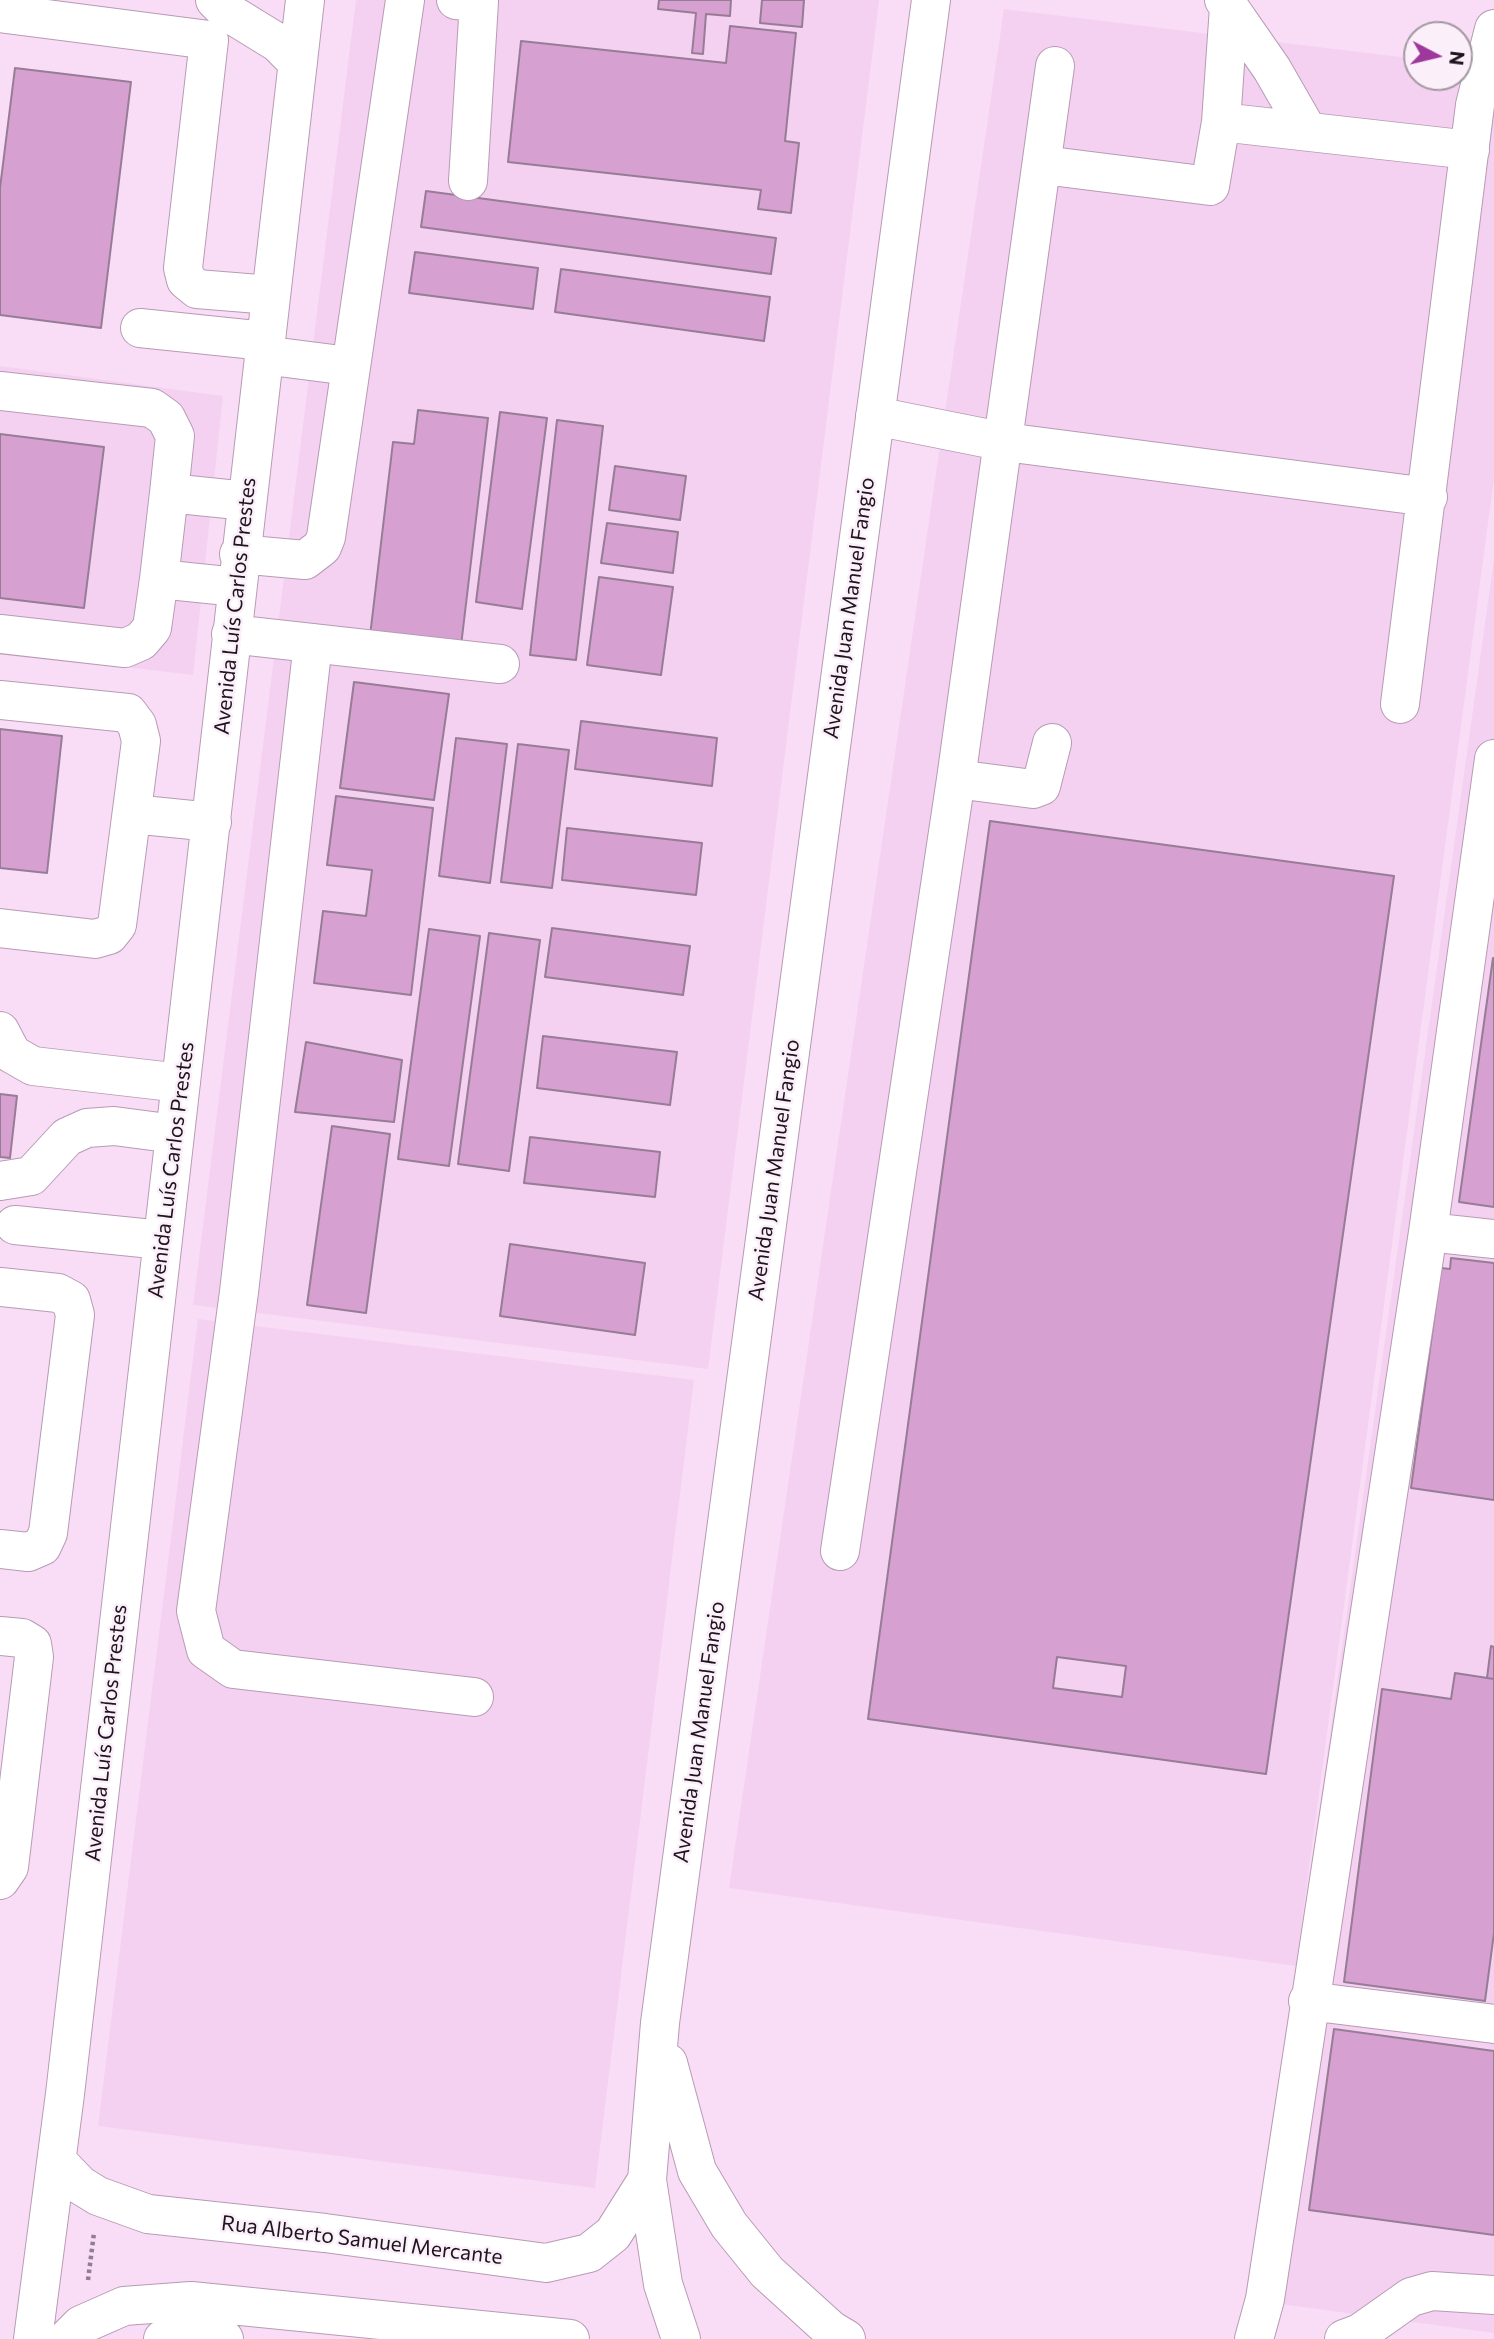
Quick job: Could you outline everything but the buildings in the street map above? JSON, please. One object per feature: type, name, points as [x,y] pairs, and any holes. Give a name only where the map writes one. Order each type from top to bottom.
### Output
[{"type":"street","points":[[215,0],[226,11],[278,43],[298,63]]},
{"type":"street","name":"Avenida Luís Carlos Prestes","points":[[33,2336],[57,2161],[304,0]]},
{"type":"street","points":[[159,579],[238,571],[294,561],[315,556],[322,547],[405,0]]},
{"type":"street","points":[[456,0],[479,2],[468,181]]},
{"type":"street","name":"Avenida Juan Manuel Fangio","points":[[681,2339],[663,2284],[647,2180],[660,2023],[931,0]]},
{"type":"street","points":[[1043,165],[1210,186],[1222,122],[1226,3]]},
{"type":"street","points":[[1226,3],[1272,69],[1307,130]]},
{"type":"street","points":[[0,13],[209,40],[183,268],[187,280],[197,289],[271,295]]},
{"type":"street","points":[[1400,704],[1475,105],[1494,29]]},
{"type":"street","points":[[840,1551],[1005,442],[1055,66]]},
{"type":"street","points":[[1222,122],[1469,150]]},
{"type":"street","points":[[140,328],[264,348],[349,366]]},
{"type":"street","points":[[0,391],[152,408],[166,418],[175,436],[152,628],[141,641],[125,648],[0,634]]},
{"type":"street","points":[[875,416],[1005,442],[1428,497]]},
{"type":"street","points":[[169,493],[247,500]]},
{"type":"street","points":[[231,634],[500,664]]},
{"type":"street","points":[[313,643],[239,1292],[196,1611],[206,1650],[233,1669],[474,1698]]},
{"type":"street","points":[[0,700],[128,713],[137,725],[141,741],[117,925],[109,935],[96,939],[0,928]]},
{"type":"street","points":[[956,779],[1033,789],[1041,786],[1052,743]]},
{"type":"street","points":[[1254,2339],[1265,2299],[1308,2001],[1428,1232],[1494,759]]},
{"type":"street","points":[[132,814],[212,822]]},
{"type":"street","points":[[0,1031],[12,1055],[33,1066],[181,1083]]},
{"type":"street","points":[[0,1181],[31,1176],[67,1137],[88,1128],[114,1126],[175,1133]]},
{"type":"street","points":[[15,1224],[162,1240]]},
{"type":"street","points":[[1428,1232],[1494,1239]]},
{"type":"street","points":[[0,1287],[58,1293],[71,1300],[75,1315],[48,1534],[42,1546],[28,1552],[0,1549]]},
{"type":"street","points":[[0,1636],[22,1639],[32,1644],[34,1657],[9,1867],[0,1880]]},
{"type":"street","points":[[1308,2001],[1494,2024]]},
{"type":"street","points":[[660,2023],[677,2103],[697,2171],[729,2225],[767,2272],[831,2330],[846,2339]]},
{"type":"street","name":"Rua Alberto Samuel Mercante","points":[[57,2161],[80,2185],[99,2196],[148,2214],[325,2233],[546,2263],[589,2253],[613,2234],[647,2180]]},
{"type":"street","points":[[1344,2339],[1360,2333],[1411,2297],[1432,2291],[1494,2295]]},
{"type":"street","points":[[33,2336],[81,2325],[124,2306],[191,2301],[314,2326],[570,2339]]},
{"type":"path","points":[[87,2284],[99,2196]]},
{"type":"shaded area","points":[[356,0],[879,0],[708,1369],[193,1305]]},
{"type":"shaded area","points":[[1004,9],[1403,57],[1403,91],[1473,91],[1473,66],[1494,69],[1494,478],[1296,1966],[729,1888]]},
{"type":"shaded area","points":[[0,366],[223,396],[193,675],[0,652]]},
{"type":"shaded area","points":[[1494,559],[1494,2333],[1251,2300]]},
{"type":"shaded area","points":[[198,1319],[694,1380],[595,2188],[98,2126]]}]
